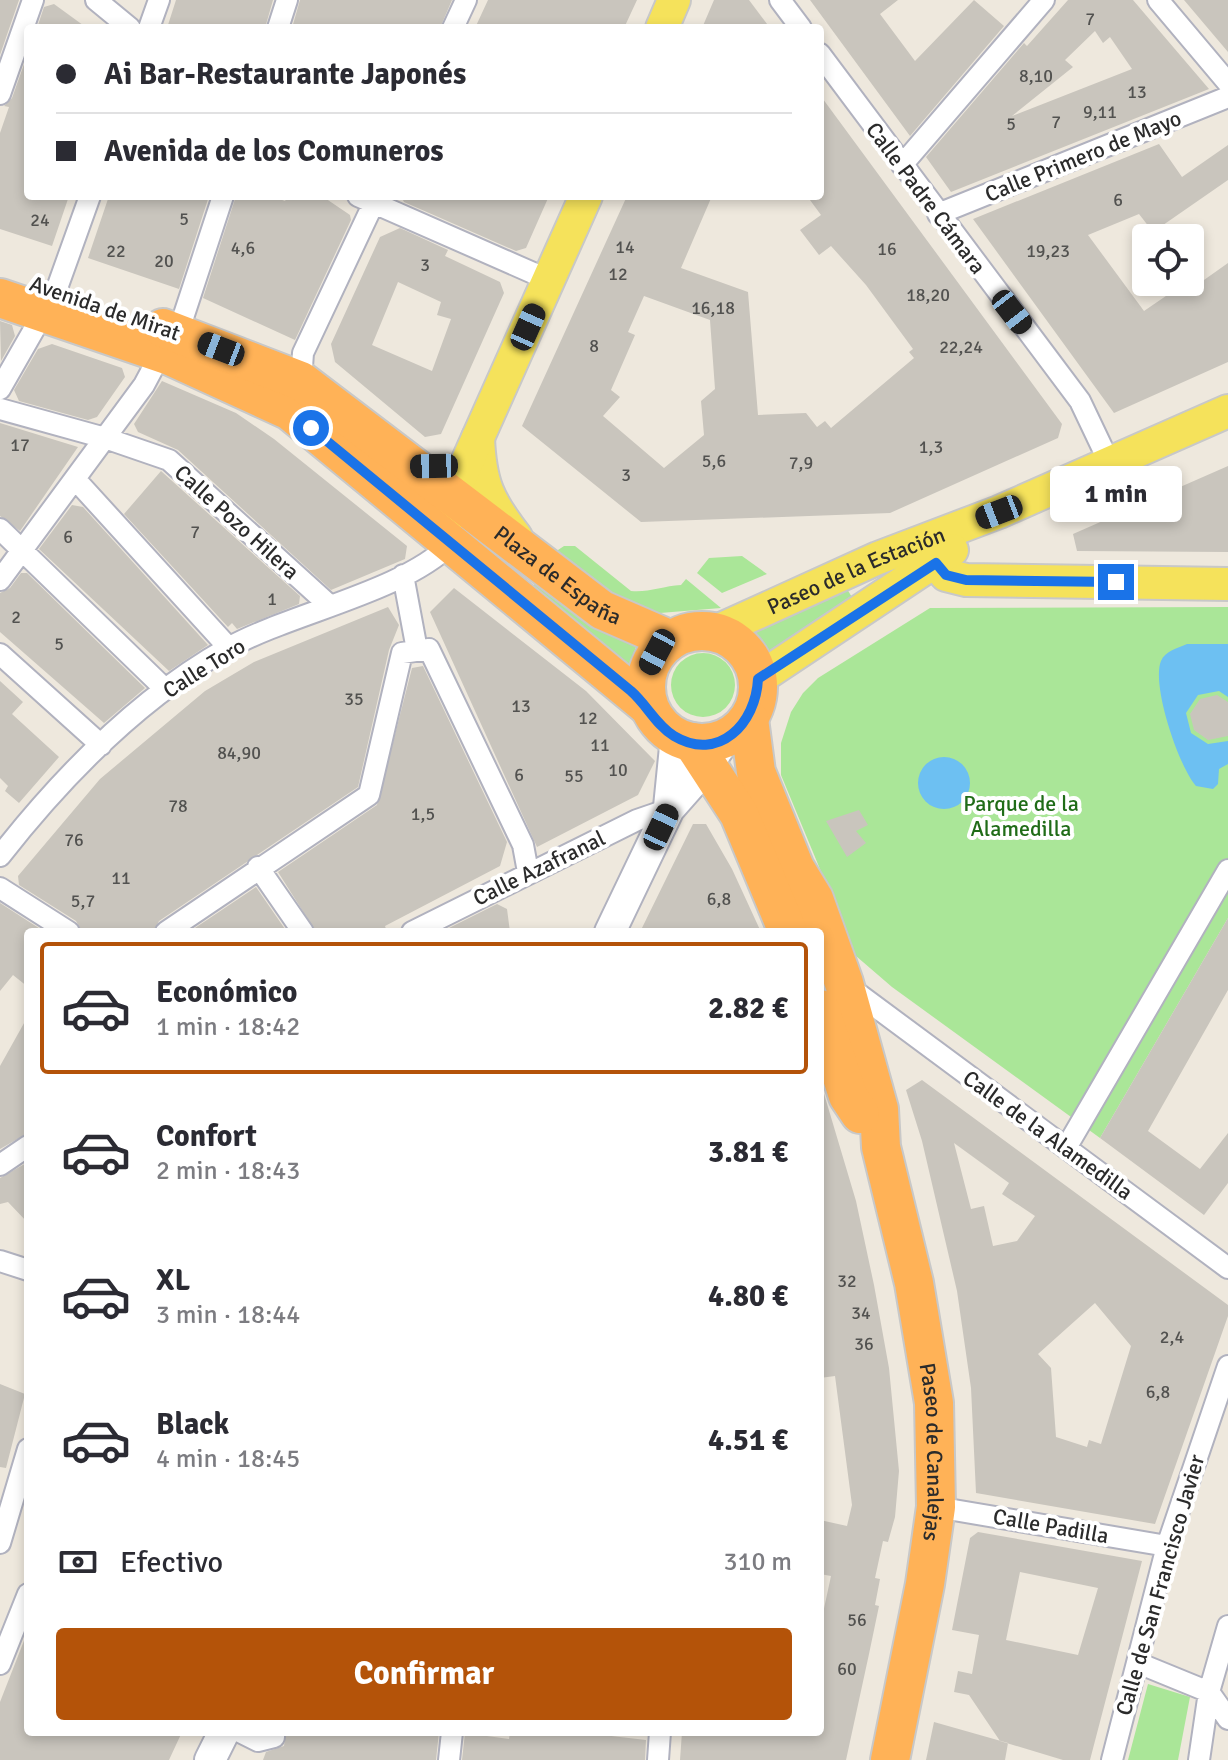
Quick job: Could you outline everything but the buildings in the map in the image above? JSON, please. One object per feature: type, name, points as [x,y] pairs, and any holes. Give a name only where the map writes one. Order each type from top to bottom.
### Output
[{"type":"highway","name":"Avenida de Mirat","points":[[0,271],[50,301],[169,343],[301,381],[451,498]]},
{"type":"highway","name":"Avenida de Mirat","points":[[0,298],[50,301]]},
{"type":"highway","name":"Avenida de Mirat","points":[[169,343],[290,411],[448,540]]},
{"type":"highway","name":"Plaza de España","points":[[451,498],[602,610],[671,640]]},
{"type":"highway","name":"Plaza de España","points":[[448,540],[649,707],[656,719],[710,741]]},
{"type":"highway","points":[[649,707],[645,688],[648,669],[657,652],[671,640],[692,631],[715,632],[735,641],[751,658],[758,679],[757,700],[710,741],[786,928]]},
{"type":"highway","name":"Paseo de Canalejas","points":[[710,741],[756,772],[795,868],[814,899],[822,928]]},
{"type":"highway","name":"Paseo de Canalejas","points":[[824,935],[879,1109],[881,1147],[924,1335],[934,1403],[936,1507],[925,1584],[890,1760]]},
{"type":"main road","points":[[664,24],[674,0]]},
{"type":"main road","points":[[448,540],[451,498],[584,200]]},
{"type":"main road","name":"Paseo de la Estación","points":[[715,632],[878,558],[999,512],[1228,411]]},
{"type":"main road","points":[[412,467],[445,464],[475,444]]},
{"type":"main road","points":[[475,444],[480,475],[492,505],[531,555]]},
{"type":"main road","name":"Paseo de la Estación","points":[[758,679],[936,563],[999,512]]},
{"type":"main road","points":[[947,532],[936,563],[946,575],[966,580],[1228,584]]},
{"type":"main road","points":[[612,928],[669,809],[710,741]]},
{"type":"main road","points":[[669,809],[710,741]]},
{"type":"main road","points":[[669,809],[716,800],[739,814]]},
{"type":"main road","points":[[210,1760],[222,1736]]},
{"type":"street","points":[[25,24],[33,0]]},
{"type":"street","points":[[96,0],[124,22]]},
{"type":"street","points":[[150,24],[159,0]]},
{"type":"street","points":[[279,24],[287,0]]},
{"type":"street","points":[[455,24],[466,0]]},
{"type":"street","points":[[780,0],[798,24]]},
{"type":"street","points":[[902,165],[1044,0]]},
{"type":"street","points":[[1158,0],[1228,83]]},
{"type":"street","points":[[0,94],[24,26]]},
{"type":"street","name":"Calle Padre Cámara","points":[[824,59],[1080,401],[1109,462]]},
{"type":"street","name":"Calle Primero de Mayo","points":[[938,214],[1228,97]]},
{"type":"street","points":[[0,389],[50,301],[88,200]]},
{"type":"street","points":[[0,580],[144,385],[169,343],[222,200]]},
{"type":"street","points":[[301,381],[303,353],[369,200]]},
{"type":"street","points":[[371,200],[549,280]]},
{"type":"street","name":"Calle Pozo Hilera","points":[[0,409],[105,438],[169,460],[329,605]]},
{"type":"street","points":[[75,479],[229,648]]},
{"type":"street","points":[[0,529],[165,689]]},
{"type":"street","name":"Calle Toro","points":[[2,848],[101,745],[165,689],[229,648],[436,559],[448,540]]},
{"type":"street","points":[[403,575],[417,650]]},
{"type":"street","points":[[172,928],[369,795],[402,653],[417,650],[429,649],[523,845],[528,872]]},
{"type":"street","points":[[0,654],[101,745]]},
{"type":"street","name":"Calle Azafranal","points":[[420,928],[528,872],[637,820],[669,809]]},
{"type":"street","points":[[258,867],[300,928]]},
{"type":"street","points":[[1066,1148],[1228,870]]},
{"type":"street","points":[[0,888],[63,928]]},
{"type":"street","name":"Calle de la Alamedilla","points":[[841,995],[1066,1148],[1228,1268]]},
{"type":"street","points":[[0,1165],[24,1149]]},
{"type":"street","points":[[2,1260],[24,1268]]},
{"type":"street","name":"Calle de San Francisco Javier","points":[[1112,1760],[1167,1546],[1228,1366]]},
{"type":"street","points":[[0,1543],[24,1462]]},
{"type":"street","name":"Calle Padilla","points":[[936,1507],[1167,1546]]},
{"type":"street","points":[[0,1664],[24,1604]]},
{"type":"street","points":[[1199,1760],[1209,1692],[1228,1626]]},
{"type":"street","points":[[1138,1663],[1209,1692],[1228,1719]]},
{"type":"street","points":[[248,1736],[258,1741],[274,1737]]},
{"type":"street","points":[[449,1760],[452,1736]]},
{"type":"street","points":[[658,1760],[660,1736]]},
{"type":"green space","points":[[564,546],[575,546],[631,591],[681,585],[686,579],[721,608],[660,613],[625,604],[555,552]]},
{"type":"green space","points":[[742,556],[767,574],[722,593],[697,573],[709,558]]},
{"type":"green space","points":[[537,581],[593,626],[637,644],[629,667],[532,587]]},
{"type":"green space","points":[[847,589],[853,599],[767,655],[755,631]]},
{"type":"green space","name":"Parque de la Alamedilla","points":[[1228,607],[1228,918],[1100,1138],[892,987],[856,956],[781,775],[781,743],[791,712],[803,693],[818,678],[930,608]]},
{"type":"green space","points":[[697,653],[709,653],[726,662],[733,673],[733,697],[726,708],[709,717],[697,717],[685,712],[676,703],[671,691],[671,679],[676,667],[685,658]]},
{"type":"green space","points":[[1148,1684],[1190,1697],[1178,1760],[1128,1760]]},
{"type":"water","points":[[1187,644],[1228,644],[1228,697],[1219,691],[1198,695],[1186,713],[1191,733],[1208,744],[1228,741],[1228,764],[1219,769],[1218,784],[1213,789],[1196,786],[1189,776],[1163,706],[1159,672],[1161,661],[1172,650]]},
{"type":"water","points":[[944,757],[962,765],[970,783],[962,801],[944,809],[926,801],[918,783],[926,765]]},
{"type":"route","points":[[311,428],[631,691],[649,707],[665,729],[676,737],[692,742],[709,743],[734,734],[749,719],[757,700],[758,679],[936,563],[946,575],[966,580],[1116,582]]}]
